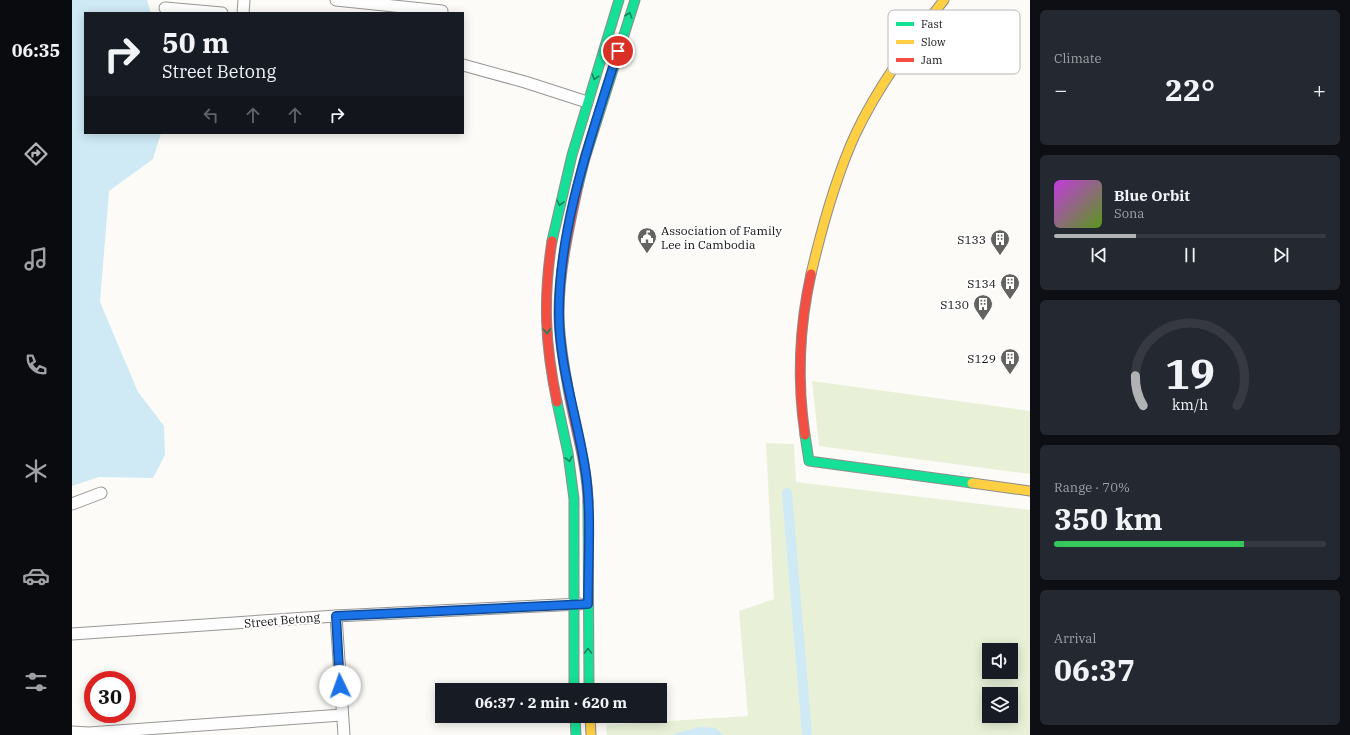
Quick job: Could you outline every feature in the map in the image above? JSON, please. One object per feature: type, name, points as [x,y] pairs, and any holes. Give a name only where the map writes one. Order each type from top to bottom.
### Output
[{"type":"main road","points":[[574,683],[574,499],[572,470],[548,351],[545,314],[551,246],[571,155],[619,0]]},
{"type":"main road","points":[[589,683],[588,500],[585,468],[567,384],[562,348],[559,314],[560,292],[571,217],[584,166],[622,36],[635,0]]},
{"type":"main road","points":[[936,10],[944,0]]},
{"type":"main road","points":[[890,74],[862,121],[846,156],[828,209],[814,260],[803,323],[799,378],[809,461],[1030,490]]},
{"type":"main road","points":[[575,723],[576,735]]},
{"type":"main road","points":[[590,723],[591,735]]},
{"type":"street","points":[[242,12],[244,0]]},
{"type":"street","points":[[336,0],[398,3],[442,11]]},
{"type":"street","points":[[164,7],[212,12]]},
{"type":"street","points":[[464,65],[525,82],[587,102]]},
{"type":"street","points":[[72,504],[100,493]]},
{"type":"street","name":"Street Betong","points":[[72,634],[336,616],[588,604]]},
{"type":"street","points":[[336,616],[344,735]]},
{"type":"street","points":[[72,732],[89,734],[342,714]]},
{"type":"green space","points":[[812,381],[1030,411],[1030,474],[819,446]]},
{"type":"green space","points":[[766,443],[794,444],[796,482],[1030,510],[1030,735],[607,735],[606,725],[667,723],[667,721],[748,716],[739,611],[774,599]]},
{"type":"water","points":[[72,0],[147,0],[151,12],[84,12],[84,134],[161,134],[153,159],[109,191],[100,302],[138,392],[164,426],[165,455],[153,478],[99,477],[72,486]]},
{"type":"water","points":[[700,727],[716,728],[723,735],[670,735]]},
{"type":"waterway","points":[[787,493],[807,735]]},
{"type":"traffic: fast","points":[[552,241],[572,155],[619,0]]},
{"type":"traffic: fast","points":[[578,186],[585,158],[635,0]]},
{"type":"traffic: fast","points":[[557,402],[568,453],[574,499],[574,683]]},
{"type":"traffic: fast","points":[[805,435],[809,461],[972,483]]},
{"type":"traffic: fast","points":[[588,502],[589,683]]},
{"type":"traffic: fast","points":[[575,723],[576,735]]},
{"type":"traffic: slow","points":[[936,10],[944,0]]},
{"type":"traffic: slow","points":[[811,274],[830,203],[841,169],[864,117],[890,74]]},
{"type":"traffic: slow","points":[[972,483],[1030,491]]},
{"type":"traffic: slow","points":[[590,723],[591,735]]},
{"type":"traffic: jam","points":[[578,186],[563,265],[559,297],[559,322],[564,365],[585,472],[588,502]]},
{"type":"traffic: jam","points":[[552,241],[546,302],[550,361],[557,402]]},
{"type":"traffic: jam","points":[[805,435],[802,415],[800,354],[804,314],[811,274]]},
{"type":"place","name":"Association of Family Lee in Cambodia","points":[[647,254]]},
{"type":"place","name":"S133","points":[[1000,256]]},
{"type":"place","name":"S134","points":[[1010,300]]},
{"type":"place","name":"S130","points":[[983,321]]},
{"type":"place","name":"S129","points":[[1010,375]]},
{"type":"route","points":[[340,686],[336,616],[588,604],[588,500],[585,468],[567,384],[562,348],[559,314],[560,292],[571,217],[585,158],[618,51]]}]
